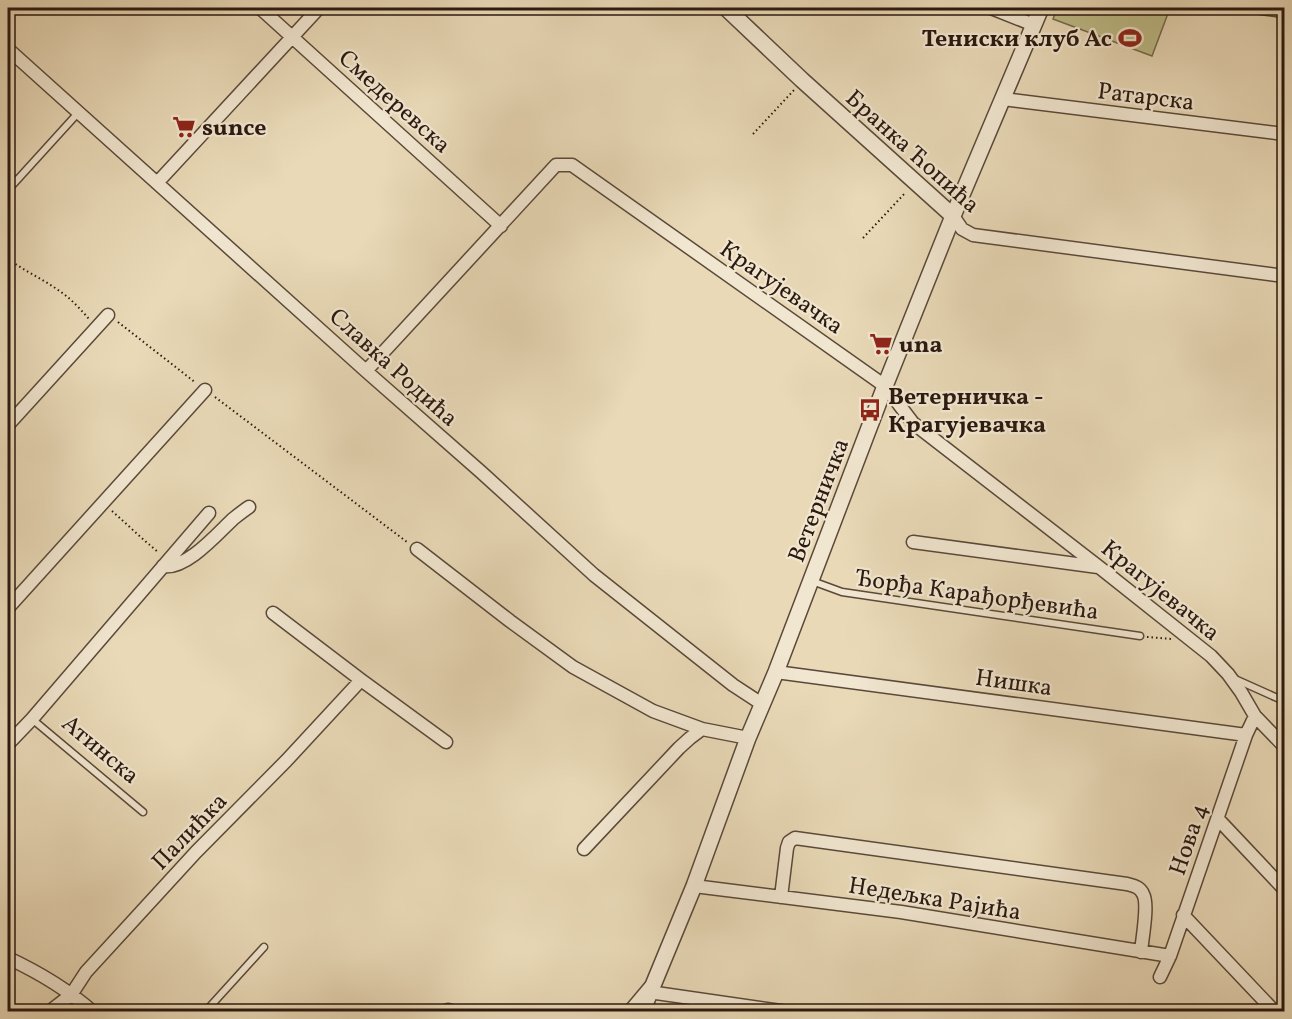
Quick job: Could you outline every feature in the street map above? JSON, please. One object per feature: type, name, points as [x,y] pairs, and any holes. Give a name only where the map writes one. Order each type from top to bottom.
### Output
[{"type":"street","name":"Смедеревска","points":[[260,8],[501,226]]},
{"type":"street","points":[[157,183],[319,8]]},
{"type":"street","name":"Бранка Ћопића","points":[[726,8],[953,216],[962,229],[973,235],[1284,276]]},
{"type":"street","points":[[991,8],[1034,25]]},
{"type":"street","name":"Ветерничка","points":[[642,1011],[694,886],[748,738],[776,672],[885,386],[953,216],[1041,8]]},
{"type":"street","points":[[1261,8],[1284,11]]},
{"type":"street","name":"Славка Родића","points":[[8,49],[366,371],[482,472],[594,575],[733,685],[762,704]]},
{"type":"street","name":"Ратарска","points":[[1003,99],[1284,134]]},
{"type":"street","name":"Крагујевачка","points":[[366,371],[556,165],[572,165],[885,386],[913,423],[1211,656],[1241,692],[1256,716],[1284,746]]},
{"type":"street","points":[[8,425],[108,315]]},
{"type":"street","points":[[8,608],[205,390]]},
{"type":"street","points":[[165,563],[169,568],[194,555],[249,507]]},
{"type":"street","points":[[8,744],[209,513]]},
{"type":"street","points":[[913,542],[1099,567]]},
{"type":"street","points":[[417,549],[573,667],[653,711],[702,729],[748,738]]},
{"type":"street","points":[[273,613],[446,742]]},
{"type":"street","name":"Нишка","points":[[776,672],[1246,735]]},
{"type":"street","name":"Палићка","points":[[50,1011],[71,995],[86,972],[196,852],[286,761],[361,680]]},
{"type":"street","name":"Нова 4","points":[[1161,977],[1246,735],[1256,716]]},
{"type":"street","points":[[584,849],[680,748],[702,729]]},
{"type":"street","points":[[1218,819],[1284,888]]},
{"type":"street","points":[[781,897],[787,848],[789,842],[795,838],[1127,884],[1139,888],[1146,903],[1141,952]]},
{"type":"street","name":"Недељка Рајића","points":[[694,886],[901,912],[1170,956]]},
{"type":"street","points":[[1183,915],[1275,1011]]},
{"type":"street","points":[[8,958],[32,969],[93,1011]]},
{"type":"street","points":[[629,1011],[651,988],[788,1011]]},
{"type":"street","points":[[443,1011],[455,1011]]},
{"type":"lane","points":[[8,189],[79,112]]},
{"type":"lane","name":"Ђорђа Карађорђевића","points":[[811,580],[842,592],[1140,636]]},
{"type":"lane","points":[[1231,679],[1238,680],[1284,702]]},
{"type":"lane","name":"Атинска","points":[[32,719],[143,812]]},
{"type":"lane","points":[[205,1011],[264,946]]},
{"type":"path","points":[[753,134],[802,80]]},
{"type":"path","points":[[863,238],[915,182]]},
{"type":"path","points":[[8,259],[64,295],[81,309],[96,327]]},
{"type":"path","points":[[108,315],[417,549]]},
{"type":"path","points":[[103,502],[165,563]]},
{"type":"path","points":[[1140,636],[1192,641]]},
{"type":"shaded area","name":"Тениски клуб Ас","points":[[1057,8],[1170,8],[1152,56],[1053,19]]},
{"type":"place","name":"Тениски клуб Ас","points":[[1130,38]]},
{"type":"place","name":"sunce","points":[[184,127]]},
{"type":"place","name":"una","points":[[881,344]]},
{"type":"place","name":"Ветерничка - Крагујевачка","points":[[870,410]]}]
